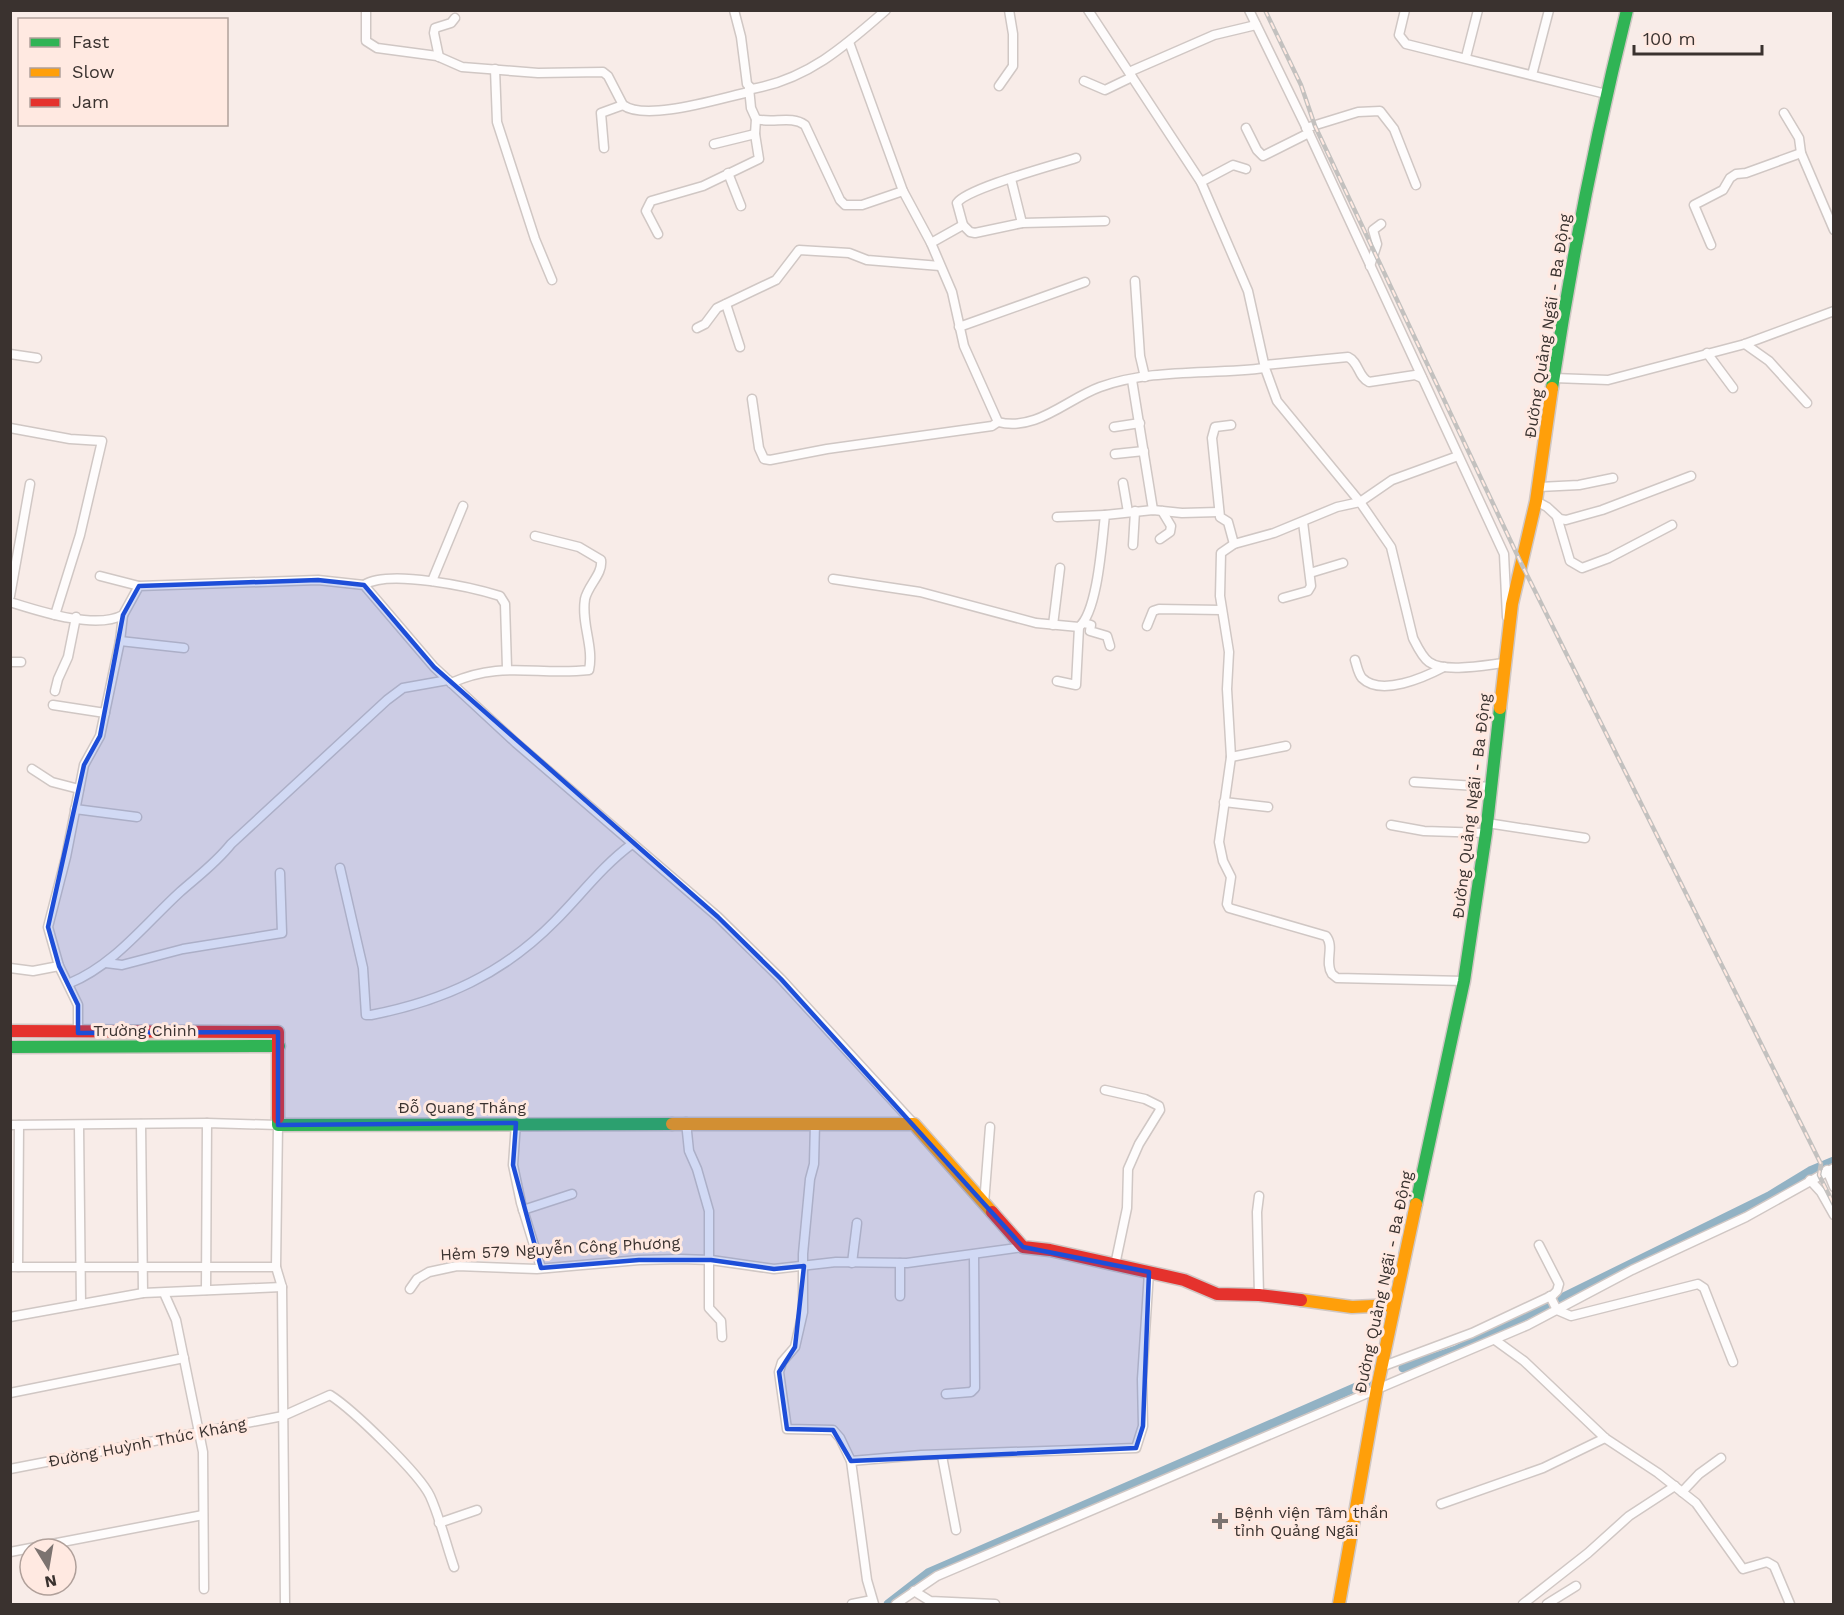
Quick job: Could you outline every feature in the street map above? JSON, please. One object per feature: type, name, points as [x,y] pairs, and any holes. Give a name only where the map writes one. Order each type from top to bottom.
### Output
[{"type":"street","points":[[366,10],[365,38],[368,45],[439,57],[462,66],[538,73],[603,72],[608,76],[623,105]]},
{"type":"street","points":[[658,234],[646,211],[651,201],[703,186],[759,159],[755,134],[756,119],[734,10]]},
{"type":"street","points":[[604,148],[601,113],[623,105],[639,111],[667,109],[764,87],[817,66],[886,10]]},
{"type":"street","points":[[999,86],[1013,66],[1013,34],[1009,10]]},
{"type":"street","points":[[1088,10],[1201,182],[1248,291],[1265,366],[1277,401],[1360,502],[1393,554],[1413,638],[1419,650],[1429,663],[1444,667],[1504,663]]},
{"type":"street","points":[[1249,10],[1308,130],[1504,554],[1505,596],[1510,629]]},
{"type":"street","points":[[1405,10],[1399,35],[1406,44],[1467,57],[1606,94]]},
{"type":"street","points":[[1467,57],[1478,10]]},
{"type":"street","points":[[1532,75],[1549,10]]},
{"type":"street","name":"Đường Quảng Ngãi - Ba Động","points":[[1338,1605],[1381,1367],[1464,981],[1487,828],[1512,604],[1539,487],[1568,287],[1606,94],[1627,10]]},
{"type":"street","points":[[439,57],[435,28],[451,23],[455,18]]},
{"type":"street","points":[[1084,81],[1105,90],[1131,74],[1214,35],[1256,25]]},
{"type":"street","points":[[849,42],[903,191],[931,243],[952,292],[969,360],[998,422],[1008,425],[1032,420],[1098,388],[1145,377],[1348,357],[1355,362],[1365,380],[1369,382],[1414,375],[1422,378]]},
{"type":"street","points":[[495,69],[497,122],[535,239],[552,280]]},
{"type":"street","points":[[1246,128],[1257,150],[1263,156],[1308,130],[1358,112],[1380,111],[1394,129],[1416,185]]},
{"type":"street","points":[[1784,113],[1799,138],[1801,153],[1833,230]]},
{"type":"street","points":[[756,119],[795,120],[805,125],[840,200],[845,205],[862,205],[903,191]]},
{"type":"street","points":[[714,144],[755,134]]},
{"type":"street","points":[[1711,245],[1694,205],[1724,190],[1730,178],[1736,174],[1746,173],[1801,153]]},
{"type":"street","points":[[1076,158],[1011,179],[959,200],[963,225],[969,232],[975,233],[1022,223],[1105,221]]},
{"type":"street","points":[[1201,182],[1233,165],[1246,169]]},
{"type":"street","points":[[728,173],[741,206]]},
{"type":"street","points":[[1011,179],[1022,223]]},
{"type":"street","points":[[1370,266],[1377,244],[1372,230],[1381,224]]},
{"type":"street","points":[[931,243],[963,225]]},
{"type":"street","points":[[698,327],[705,324],[717,308],[776,280],[799,250],[849,254],[867,260],[940,266]]},
{"type":"street","points":[[1135,281],[1140,356],[1145,377]]},
{"type":"street","points":[[959,327],[1084,282]]},
{"type":"street","points":[[726,304],[740,347]]},
{"type":"street","points":[[1554,378],[1608,380],[1744,344],[1833,311]]},
{"type":"street","points":[[1744,344],[1769,361],[1807,403]]},
{"type":"street","points":[[1707,353],[1733,388]]},
{"type":"street","points":[[10,354],[37,358]]},
{"type":"street","points":[[1132,380],[1144,451],[1158,510],[1171,526],[1170,532],[1161,539]]},
{"type":"street","points":[[752,399],[759,448],[764,459],[770,460],[827,449],[992,426],[998,422]]},
{"type":"street","points":[[1114,427],[1140,423]]},
{"type":"street","points":[[1231,425],[1215,427],[1212,432],[1220,518],[1228,522],[1234,544]]},
{"type":"street","points":[[10,428],[70,439],[102,441],[80,535],[55,615]]},
{"type":"street","points":[[1115,454],[1144,451]]},
{"type":"street","points":[[1458,456],[1392,480],[1360,502],[1337,507],[1303,522],[1234,544],[1221,553],[1221,610],[1229,652],[1227,689],[1231,757],[1219,842],[1223,861],[1231,877],[1227,904],[1229,908],[1326,936],[1330,946],[1329,972],[1338,978],[1464,981]]},
{"type":"street","points":[[1536,501],[1547,507],[1557,517],[1566,520],[1586,515],[1691,476]]},
{"type":"street","points":[[1539,487],[1579,485],[1613,477]]},
{"type":"street","points":[[1124,483],[1131,511],[1133,545]]},
{"type":"street","points":[[10,596],[30,484]]},
{"type":"street","points":[[432,581],[463,506]]},
{"type":"street","points":[[1058,517],[1158,510],[1182,513],[1219,512]]},
{"type":"street","points":[[1057,681],[1076,685],[1082,625],[1100,563],[1105,515]]},
{"type":"street","points":[[1557,517],[1570,561],[1582,567],[1609,558],[1672,525]]},
{"type":"street","points":[[1283,598],[1310,589],[1303,522]]},
{"type":"street","points":[[70,983],[106,963],[387,700],[403,688],[450,682],[471,674],[507,668],[588,670],[591,656],[586,633],[585,603],[591,584],[601,568],[601,560],[579,547],[535,536]]},
{"type":"street","points":[[1310,573],[1343,563]]},
{"type":"street","points":[[1053,625],[1060,568]]},
{"type":"street","points":[[100,576],[139,586],[318,580],[364,585],[378,579],[432,581],[488,592],[503,600],[507,668]]},
{"type":"street","points":[[833,579],[920,592],[1036,623],[1091,625],[1090,631],[1107,636],[1110,646]]},
{"type":"street","points":[[364,585],[398,627],[450,682],[632,844],[718,917],[781,979],[1023,1247]]},
{"type":"street","points":[[78,1033],[78,1005],[70,983],[59,966],[48,927],[84,765],[100,736],[123,615],[139,586]]},
{"type":"street","points":[[10,602],[55,615],[105,620],[123,615]]},
{"type":"street","points":[[1147,626],[1153,611],[1159,609],[1221,610]]},
{"type":"street","points":[[55,691],[57,679],[68,657],[76,617]]},
{"type":"street","points":[[120,640],[184,648]]},
{"type":"street","points":[[1355,660],[1363,679],[1379,686],[1417,680],[1444,667]]},
{"type":"street","points":[[10,662],[21,662]]},
{"type":"street","points":[[53,705],[105,713]]},
{"type":"street","points":[[1231,757],[1286,746]]},
{"type":"street","points":[[32,769],[52,782],[79,789]]},
{"type":"street","points":[[1414,782],[1491,787]]},
{"type":"street","points":[[1224,802],[1268,807]]},
{"type":"street","points":[[75,809],[137,817]]},
{"type":"street","points":[[1391,825],[1424,831],[1487,828],[1585,838]]},
{"type":"street","points":[[340,868],[363,968],[366,1015],[371,1015],[447,994],[510,961],[556,919],[612,859],[632,844]]},
{"type":"street","points":[[106,963],[122,964],[192,947],[282,933],[280,873]]},
{"type":"street","points":[[10,968],[33,971],[59,966]]},
{"type":"street","name":"Trường Chinh","points":[[10,1031],[278,1032],[279,1046],[10,1047]]},
{"type":"street","points":[[279,1046],[276,1267],[282,1287],[285,1605]]},
{"type":"street","points":[[1105,1090],[1145,1099],[1159,1106],[1160,1110],[1139,1144],[1128,1169],[1127,1208],[1115,1265]]},
{"type":"street","points":[[206,1290],[207,1122]]},
{"type":"street","name":"Đỗ Quang Thắng","points":[[15,1125],[79,1126],[207,1122],[278,1125],[686,1122],[914,1124]]},
{"type":"street","points":[[686,1122],[688,1150],[698,1169],[709,1211],[711,1260],[709,1308],[721,1321],[722,1337]]},
{"type":"street","points":[[516,1123],[513,1165],[523,1210],[541,1269]]},
{"type":"street","points":[[815,1123],[814,1164],[810,1179],[804,1266],[803,1312],[795,1347],[782,1362],[779,1372],[787,1429],[833,1430],[840,1438],[851,1461],[873,1602],[852,1605]]},
{"type":"street","points":[[141,1124],[144,1293]]},
{"type":"street","points":[[15,1125],[14,1267],[80,1269],[276,1267]]},
{"type":"street","points":[[79,1126],[81,1304]]},
{"type":"street","points":[[984,1204],[990,1127]]},
{"type":"street","points":[[1381,1367],[1553,1303],[1632,1270],[1746,1217],[1830,1169],[1833,1187]]},
{"type":"street","points":[[1810,1180],[1821,1192],[1833,1215]]},
{"type":"street","points":[[523,1210],[572,1194]]},
{"type":"street","points":[[1259,1196],[1257,1212],[1259,1295]]},
{"type":"street","points":[[852,1263],[857,1223]]},
{"type":"street","points":[[896,1605],[914,1590],[937,1576],[974,1559],[1495,1340],[1553,1303],[1559,1284],[1539,1245]]},
{"type":"street","name":"Hẻm 579 Nguyễn Công Phương","points":[[410,1289],[417,1279],[441,1268],[541,1269],[639,1260],[711,1260],[774,1269],[852,1263],[900,1263],[1023,1247],[1050,1250],[1184,1280],[1217,1294],[1259,1295],[1352,1307],[1394,1305]]},
{"type":"street","points":[[946,1394],[971,1392],[975,1388],[974,1255]]},
{"type":"street","points":[[900,1263],[900,1296]]},
{"type":"street","points":[[851,1461],[1136,1448],[1143,1426],[1142,1379],[1149,1272]]},
{"type":"street","points":[[1553,1303],[1571,1316],[1698,1284],[1704,1288],[1733,1362]]},
{"type":"street","points":[[10,1317],[144,1293],[282,1287]]},
{"type":"street","points":[[164,1293],[176,1320],[197,1432],[203,1452],[204,1589]]},
{"type":"street","points":[[1495,1340],[1524,1361],[1605,1438],[1678,1489],[1700,1508],[1743,1569],[1767,1562],[1774,1566],[1790,1605]]},
{"type":"street","points":[[10,1393],[184,1358]]},
{"type":"street","name":"Đường Huỳnh Thúc Kháng","points":[[10,1469],[283,1416],[330,1395],[342,1402],[384,1441],[427,1492],[439,1523]]},
{"type":"street","points":[[1441,1504],[1543,1468],[1605,1438]]},
{"type":"street","points":[[942,1456],[956,1530]]},
{"type":"street","points":[[1523,1605],[1580,1560],[1629,1516],[1678,1489],[1721,1458]]},
{"type":"street","points":[[454,1567],[439,1523],[477,1510]]},
{"type":"street","points":[[10,1552],[203,1515]]},
{"type":"street","points":[[1547,1605],[1576,1586]]},
{"type":"street","points":[[914,1590],[930,1601],[995,1605]]},
{"type":"highlighted area","points":[[318,580],[364,585],[434,667],[718,917],[781,979],[1023,1247],[1149,1272],[1143,1426],[1136,1448],[851,1461],[833,1430],[787,1429],[779,1372],[795,1347],[804,1266],[774,1269],[711,1260],[639,1260],[541,1268],[513,1165],[516,1123],[278,1125],[278,1032],[78,1033],[78,1005],[59,966],[48,927],[84,765],[100,736],[123,615],[139,586]]},
{"type":"waterway","points":[[1403,1368],[1456,1350],[1769,1196],[1810,1171],[1834,1161]]},
{"type":"waterway","points":[[888,1604],[928,1573],[1368,1382]]},
{"type":"railway","points":[[1265,10],[1301,85],[1315,126],[1521,563],[1821,1164],[1819,1175],[1834,1205]]},
{"type":"traffic: fast","points":[[1552,388],[1585,198],[1627,10]]},
{"type":"traffic: fast","points":[[1416,1204],[1464,981],[1486,833],[1500,708]]},
{"type":"traffic: fast","points":[[10,1047],[279,1046]]},
{"type":"traffic: fast","points":[[278,1118],[278,1125],[672,1124]]},
{"type":"traffic: slow","points":[[1500,708],[1512,604],[1536,501],[1552,388]]},
{"type":"traffic: slow","points":[[672,1124],[914,1124],[992,1212]]},
{"type":"traffic: slow","points":[[1339,1604],[1377,1388],[1416,1204]]},
{"type":"traffic: slow","points":[[1301,1300],[1352,1307],[1394,1305]]},
{"type":"traffic: jam","points":[[10,1031],[278,1032],[278,1118]]},
{"type":"traffic: jam","points":[[992,1212],[1023,1247],[1050,1250],[1184,1280],[1217,1294],[1259,1295],[1301,1300]]},
{"type":"place","name":"Bệnh viện Tâm thần tỉnh Quảng Ngãi","points":[[1220,1521]]}]
